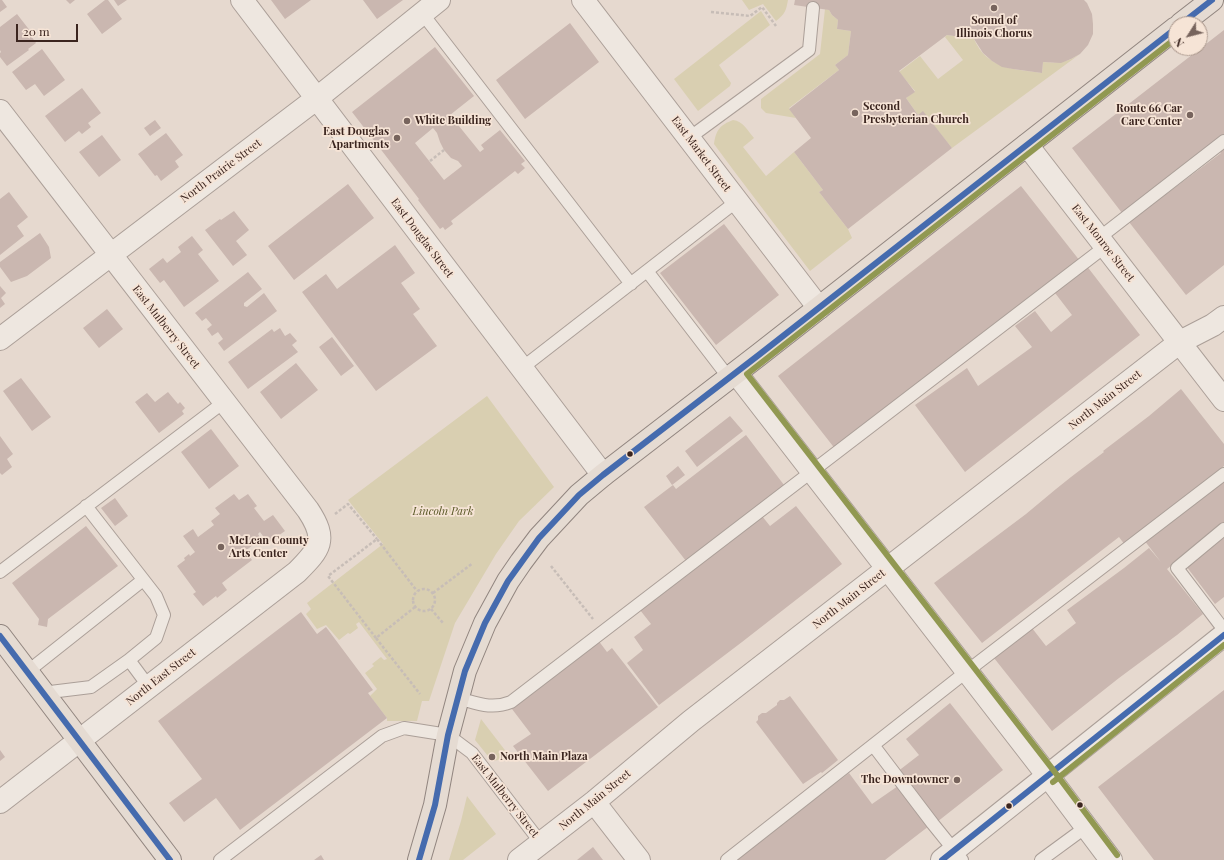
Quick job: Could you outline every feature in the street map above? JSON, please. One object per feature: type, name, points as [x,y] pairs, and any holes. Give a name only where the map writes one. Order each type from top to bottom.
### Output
[{"type":"main road","points":[[1191,16],[1212,0]]},
{"type":"main road","points":[[419,860],[435,805],[448,735],[466,671],[479,635],[508,581],[553,522],[579,495],[603,475],[732,376],[1168,34]]},
{"type":"main road","points":[[0,636],[170,860]]},
{"type":"street","name":"East Douglas Street","points":[[242,0],[603,475]]},
{"type":"street","name":"North Prairie Street","points":[[0,339],[316,99],[439,0]]},
{"type":"street","name":"East Market Street","points":[[583,0],[819,308]]},
{"type":"street","name":"East Mulberry Street","points":[[0,111],[312,517],[316,523],[319,534],[320,540],[318,547]]},
{"type":"street","name":"East Monroe Street","points":[[1027,145],[1224,400]]},
{"type":"street","name":"North Main Street","points":[[519,860],[594,802],[691,721],[1180,342],[1213,325],[1224,317]]},
{"type":"street","points":[[732,376],[812,472],[1048,776],[1111,860]]},
{"type":"street","name":"North East Street","points":[[0,802],[297,572],[313,556],[318,547]]},
{"type":"street","points":[[953,857],[1048,776],[1224,635]]},
{"type":"street","points":[[594,802],[639,860]]},
{"type":"lane","points":[[689,138],[809,50],[813,8]]},
{"type":"lane","points":[[422,13],[631,284]]},
{"type":"lane","points":[[458,698],[490,706],[501,706],[511,702],[812,472],[1103,242],[1224,141]]},
{"type":"lane","points":[[522,368],[738,201]]},
{"type":"lane","points":[[647,271],[732,376]]},
{"type":"lane","points":[[0,572],[224,402]]},
{"type":"lane","points":[[727,860],[966,672],[1224,474]]},
{"type":"lane","points":[[42,692],[91,687],[129,660],[156,638],[164,615],[156,596],[86,506]]},
{"type":"lane","points":[[1224,529],[1177,568],[1224,630]]},
{"type":"lane","points":[[27,672],[143,580]]},
{"type":"lane","points":[[129,660],[149,687]]},
{"type":"lane","points":[[220,860],[382,736],[404,728],[448,735]]},
{"type":"lane","name":"East Mulberry Street","points":[[448,735],[472,753],[541,843]]},
{"type":"lane","points":[[872,746],[933,824],[953,857]]},
{"type":"lane","points":[[1041,860],[1086,826]]},
{"type":"path","points":[[711,12],[750,16],[762,7],[776,26]]},
{"type":"path","points":[[430,161],[444,150]]},
{"type":"path","points":[[333,516],[348,504],[417,591]]},
{"type":"path","points":[[377,539],[328,576],[420,694]]},
{"type":"path","points":[[433,594],[473,563]]},
{"type":"path","points":[[552,566],[602,632]]},
{"type":"path","points":[[426,589],[431,591],[435,600],[435,604],[431,609],[425,612],[415,607],[413,601],[417,591],[426,589]]},
{"type":"path","points":[[376,638],[415,607]]},
{"type":"path","points":[[431,609],[443,623]]},
{"type":"green space","points":[[742,0],[788,0],[785,12],[776,21],[763,4],[749,10]]},
{"type":"green space","points":[[825,9],[829,10],[838,20],[837,29],[851,31],[848,55],[835,65],[839,70],[789,108],[796,118],[766,113],[761,108],[761,99],[820,54]]},
{"type":"green space","points":[[761,11],[770,25],[719,65],[731,83],[730,86],[698,111],[674,79]]},
{"type":"green space","points":[[947,35],[974,39],[986,56],[1002,66],[1042,73],[1043,62],[1062,62],[1080,54],[952,148],[923,112],[918,115],[906,98],[915,91],[899,72],[920,56],[938,79],[963,60],[945,37]]},
{"type":"green space","points":[[733,120],[740,122],[754,138],[743,147],[766,176],[794,152],[823,190],[819,192],[848,229],[852,238],[810,271],[714,144],[719,129]]},
{"type":"green space","name":"Lincoln Park","points":[[487,396],[554,487],[519,521],[496,554],[455,623],[429,701],[422,701],[417,721],[387,721],[387,718],[370,696],[377,689],[365,673],[374,666],[372,664],[381,657],[384,660],[387,659],[359,622],[356,624],[358,628],[339,640],[326,625],[317,629],[306,614],[311,609],[307,603],[383,544],[348,500]]},
{"type":"green space","points":[[481,719],[511,758],[492,761],[475,740]]},
{"type":"green space","points":[[467,796],[496,834],[463,860],[449,860],[461,821]]},
{"type":"building","points":[[0,0],[2,0],[7,7],[0,12]]},
{"type":"building","points":[[66,0],[75,0],[70,4]]},
{"type":"building","points":[[105,0],[108,0],[122,19],[102,34],[87,14]]},
{"type":"building","points":[[114,0],[127,0],[118,6]]},
{"type":"building","points":[[271,0],[311,0],[285,19]]},
{"type":"building","points":[[363,0],[403,0],[377,19]]},
{"type":"building","name":"Second Presbyterian Church","points":[[795,0],[1084,0],[1092,14],[1093,34],[1088,45],[1080,54],[1061,63],[1043,62],[1042,73],[1002,67],[983,53],[974,39],[947,35],[899,71],[915,92],[906,98],[918,115],[923,111],[952,148],[848,229],[819,192],[823,190],[794,152],[811,138],[789,109],[839,70],[835,65],[848,55],[851,31],[837,29],[838,20],[829,10],[794,5]]},
{"type":"building","points":[[17,14],[31,32],[29,33],[36,43],[7,66],[0,57],[0,27]]},
{"type":"building","points":[[570,23],[599,62],[525,119],[496,80]]},
{"type":"building","points":[[1224,30],[1224,135],[1122,213],[1072,148],[1191,56],[1208,56],[1208,42]]},
{"type":"building","name":"East Douglas Apartments","points":[[435,47],[474,96],[450,115],[480,152],[484,149],[481,145],[500,130],[525,161],[521,164],[525,168],[518,174],[515,171],[451,221],[453,224],[445,230],[443,227],[440,229],[418,200],[419,199],[352,112]],"holes":[[[433,128],[437,133],[444,150],[451,158],[458,161],[462,166],[444,180],[415,143]]]},
{"type":"building","points":[[42,49],[65,80],[44,96],[35,84],[26,90],[12,72]]},
{"type":"building","points":[[82,88],[101,113],[88,123],[91,127],[82,134],[79,131],[65,142],[45,116]]},
{"type":"building","points":[[155,120],[161,128],[150,136],[144,128]]},
{"type":"building","points":[[166,133],[183,155],[175,161],[179,167],[161,181],[157,175],[155,176],[138,154]]},
{"type":"building","points":[[102,135],[121,160],[99,177],[79,152]]},
{"type":"building","points":[[1224,149],[1224,265],[1186,295],[1129,222],[1221,153],[1220,152]]},
{"type":"building","points":[[348,184],[374,218],[294,280],[268,246]]},
{"type":"building","points":[[1021,186],[1080,261],[836,450],[778,376]]},
{"type":"building","points":[[9,192],[28,217],[17,226],[24,236],[0,255],[0,199]]},
{"type":"building","points":[[234,211],[249,230],[236,241],[247,255],[233,266],[205,230]]},
{"type":"building","points":[[724,224],[779,295],[716,345],[660,273]]},
{"type":"building","points":[[40,233],[49,247],[51,258],[27,276],[11,282],[0,267],[0,262]]},
{"type":"building","points":[[192,236],[203,250],[198,254],[219,281],[184,307],[164,280],[160,283],[149,269],[163,258],[167,263],[181,252],[178,247]]},
{"type":"building","points":[[395,245],[415,273],[401,283],[420,309],[413,314],[437,346],[376,391],[302,292],[326,274],[337,289]]},
{"type":"building","points":[[1086,265],[1140,335],[965,472],[915,405],[967,368],[978,386],[1032,347],[1015,326],[1035,311],[1051,332],[1072,315],[1055,293]]},
{"type":"building","points":[[248,272],[262,289],[244,303],[244,306],[247,307],[264,293],[277,311],[224,351],[218,343],[223,339],[218,332],[212,336],[207,329],[212,325],[206,318],[202,321],[195,313]]},
{"type":"building","points":[[0,286],[6,293],[1,298],[5,304],[0,308]]},
{"type":"building","points":[[107,309],[123,329],[99,348],[83,328]]},
{"type":"building","points":[[280,328],[285,336],[290,333],[297,341],[292,345],[298,352],[248,389],[228,362],[272,329],[274,332]]},
{"type":"building","points":[[332,337],[354,366],[341,376],[319,347]]},
{"type":"building","points":[[296,363],[318,390],[281,419],[260,392]]},
{"type":"building","points":[[21,378],[51,417],[32,431],[3,391]]},
{"type":"building","points":[[1181,389],[1224,444],[1224,466],[1155,519],[1125,545],[1119,537],[982,643],[934,583],[1026,514]]},
{"type":"building","points":[[168,392],[178,404],[180,402],[185,408],[182,411],[184,414],[159,433],[135,402],[147,393],[155,402]]},
{"type":"building","points":[[730,416],[743,431],[697,467],[685,451]]},
{"type":"building","points":[[211,429],[239,466],[209,489],[181,452]]},
{"type":"building","points":[[746,435],[784,485],[686,561],[644,507],[673,485],[676,489]]},
{"type":"building","points":[[0,436],[13,454],[7,459],[12,467],[2,475],[0,473]]},
{"type":"building","points":[[678,466],[685,475],[672,485],[666,476]]},
{"type":"building","points":[[1224,478],[1224,523],[1167,569],[1203,614],[1052,731],[994,658],[1032,628],[1046,646],[1076,623],[1067,610],[1149,548],[1161,562],[1144,540]]},
{"type":"building","name":"McLean County Arts Center","points":[[234,494],[239,500],[248,494],[257,506],[254,508],[264,521],[273,515],[285,531],[268,543],[260,532],[258,534],[261,539],[245,551],[252,560],[222,583],[227,590],[203,606],[193,594],[196,592],[177,566],[185,560],[184,558],[189,554],[190,556],[195,552],[183,536],[193,529],[198,537],[214,525],[211,521],[220,514],[215,508]]},
{"type":"building","points":[[115,498],[128,516],[115,526],[101,508]]},
{"type":"building","points":[[796,506],[842,564],[659,705],[627,663],[643,650],[634,637],[651,624],[640,610],[762,516],[770,526]]},
{"type":"building","points":[[86,526],[118,566],[48,619],[47,627],[38,625],[39,619],[12,583]]},
{"type":"building","points":[[1224,537],[1224,597],[1215,604],[1186,566]]},
{"type":"building","points":[[301,612],[317,634],[326,627],[373,690],[368,693],[387,718],[240,830],[216,798],[184,822],[169,803],[202,779],[158,721]]},
{"type":"building","points":[[598,640],[607,652],[612,648],[658,707],[548,791],[513,746],[531,734],[512,709]]},
{"type":"building","points":[[1224,690],[1224,860],[1154,860],[1098,787]]},
{"type":"building","points":[[790,696],[838,760],[822,773],[821,772],[803,784],[756,722],[758,720],[758,716],[762,713],[766,713],[777,705],[780,700],[784,700]]},
{"type":"building","points":[[950,703],[1003,770],[937,822],[897,772],[919,755],[906,739]]},
{"type":"building","points":[[0,750],[5,757],[0,761]]},
{"type":"building","points":[[849,773],[872,804],[898,786],[929,826],[885,860],[734,860]]},
{"type":"building","points":[[593,847],[603,860],[577,860]]},
{"type":"building","points":[[321,855],[324,860],[314,860]]},
{"type":"transit line","points":[[1191,16],[1212,0]]},
{"type":"transit line","points":[[419,860],[435,805],[448,735],[465,671],[485,623],[508,581],[539,538],[579,495],[603,475],[1168,34]]},
{"type":"transit line","points":[[1117,855],[1054,771],[747,374],[1168,44]]},
{"type":"transit line","points":[[942,860],[1224,635]]},
{"type":"transit line","points":[[0,636],[170,860]]},
{"type":"transit line","points":[[1053,782],[1224,645]]},
{"type":"place","name":"Sound of Illinois Chorus","points":[[994,8]]},
{"type":"place","name":"Second Presbyterian Church","points":[[855,113]]},
{"type":"place","name":"Route 66 Car Care Center","points":[[1190,115]]},
{"type":"place","name":"White Building","points":[[407,121]]},
{"type":"place","name":"East Douglas Apartments","points":[[397,138]]},
{"type":"place","name":"McLean County Arts Center","points":[[221,547]]},
{"type":"place","name":"North Main Plaza","points":[[492,757]]},
{"type":"place","name":"The Downtowner","points":[[957,780]]}]
